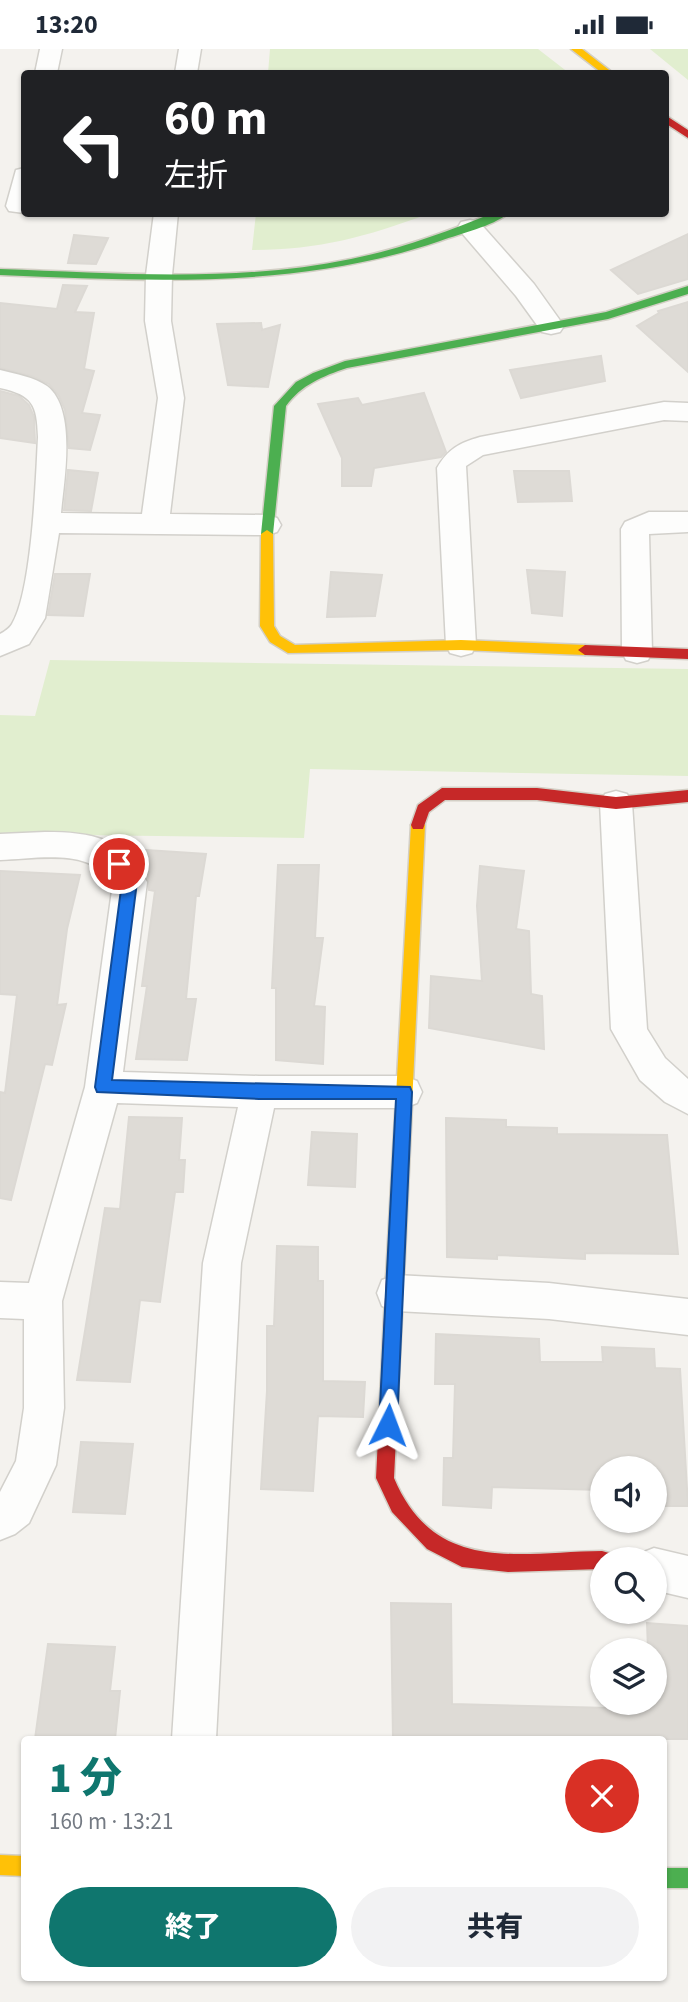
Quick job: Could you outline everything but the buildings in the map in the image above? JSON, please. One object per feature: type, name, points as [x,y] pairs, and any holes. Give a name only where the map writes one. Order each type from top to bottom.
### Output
[{"type":"street","points":[[47,70],[51,49]]},
{"type":"street","points":[[186,70],[190,49]]},
{"type":"street","points":[[576,49],[604,70]]},
{"type":"street","points":[[669,123],[684,140]]},
{"type":"street","points":[[21,190],[18,206],[21,206]]},
{"type":"street","points":[[155,525],[171,398],[158,321],[159,275],[166,217]]},
{"type":"street","points":[[0,272],[225,275],[301,271],[377,256],[494,217]]},
{"type":"street","points":[[470,227],[525,290],[551,326]]},
{"type":"street","points":[[688,290],[608,315],[345,365],[307,378],[289,391],[280,407],[267,525],[267,626],[275,639],[293,650],[461,645],[688,654]]},
{"type":"street","points":[[0,379],[29,387],[43,398],[51,416],[47,523],[31,617],[23,633],[0,645]]},
{"type":"street","points":[[461,645],[451,468],[456,458],[467,449],[480,446],[664,411],[688,412]]},
{"type":"street","points":[[636,652],[635,529],[649,521],[688,522]]},
{"type":"street","points":[[47,523],[267,525]]},
{"type":"street","points":[[590,1560],[475,1561],[448,1552],[410,1523],[391,1497],[385,1478],[417,827],[423,809],[442,794],[537,794],[616,803],[688,796]]},
{"type":"street","points":[[616,803],[629,1029],[644,1060],[667,1085],[688,1098]]},
{"type":"street","points":[[0,847],[82,848],[102,852],[119,864],[130,882],[103,1087],[43,1301],[44,1408],[36,1465],[14,1508],[0,1520]]},
{"type":"street","points":[[103,1087],[259,1092],[404,1092]]},
{"type":"street","points":[[194,1736],[222,1263],[259,1092]]},
{"type":"street","points":[[396,1293],[550,1301],[688,1317]]},
{"type":"street","points":[[0,1300],[43,1301]]},
{"type":"street","points":[[667,1572],[688,1577]]},
{"type":"street","points":[[0,1865],[21,1866]]},
{"type":"street","points":[[667,1878],[688,1878]]},
{"type":"green space","points":[[270,49],[538,49],[565,70],[268,70]]},
{"type":"green space","points":[[650,49],[688,49],[688,80]]},
{"type":"green space","points":[[256,217],[419,217],[342,241],[299,248],[252,250]]},
{"type":"green space","points":[[50,660],[688,669],[688,776],[310,769],[304,838],[0,834],[0,715],[35,716]]},
{"type":"traffic: fast","points":[[0,272],[163,277],[286,273],[349,263],[394,252],[493,217]]},
{"type":"traffic: fast","points":[[267,534],[280,406],[293,390],[308,379],[345,365],[608,315],[688,290]]},
{"type":"traffic: fast","points":[[667,1878],[688,1878]]},
{"type":"traffic: slow","points":[[576,49],[604,70]]},
{"type":"traffic: slow","points":[[267,534],[267,626],[275,639],[293,650],[461,645],[585,650]]},
{"type":"traffic: slow","points":[[395,1277],[418,825]]},
{"type":"traffic: slow","points":[[0,1865],[21,1866]]},
{"type":"traffic: jam","points":[[669,121],[688,135]]},
{"type":"traffic: jam","points":[[585,650],[688,654]]},
{"type":"traffic: jam","points":[[418,825],[423,809],[442,794],[537,794],[616,803],[688,796]]},
{"type":"traffic: jam","points":[[395,1277],[385,1478],[399,1506],[433,1542],[462,1558],[508,1563],[590,1560]]},
{"type":"route","points":[[119,864],[130,882],[103,1087],[259,1092],[404,1092],[388,1425]]}]
